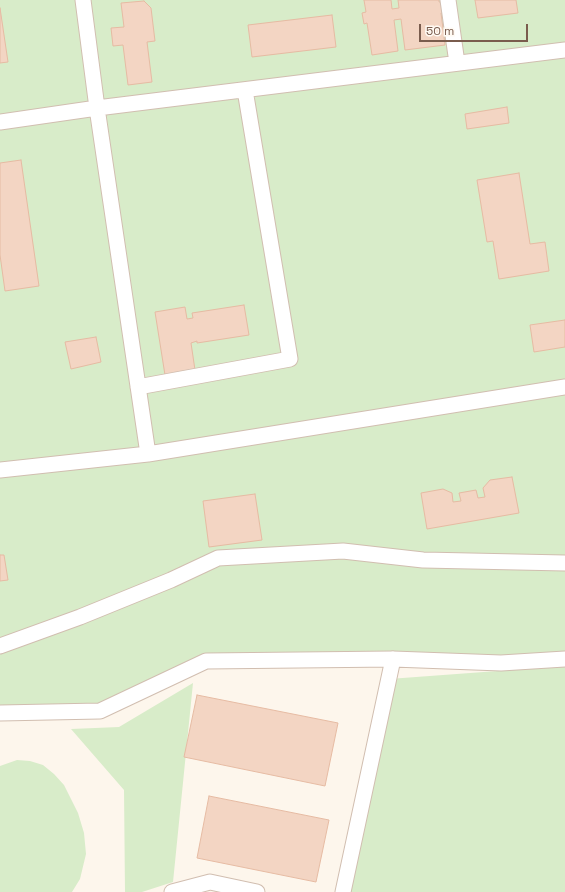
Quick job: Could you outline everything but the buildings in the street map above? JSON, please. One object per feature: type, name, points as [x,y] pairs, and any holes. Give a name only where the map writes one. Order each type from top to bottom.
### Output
[{"type":"lane","points":[[83,0],[97,108],[148,454]]},
{"type":"lane","points":[[448,0],[457,63]]},
{"type":"lane","points":[[0,122],[97,108],[565,50]]},
{"type":"lane","points":[[138,387],[290,359],[245,90]]},
{"type":"lane","points":[[0,470],[148,454],[565,387]]},
{"type":"lane","points":[[0,646],[80,617],[171,580],[218,558],[343,551],[422,560],[565,563]]},
{"type":"lane","points":[[343,892],[393,659]]},
{"type":"lane","points":[[0,713],[100,711],[206,662],[393,659],[501,662],[565,659]]},
{"type":"lane","points":[[172,892],[210,882],[257,892]]},
{"type":"green space","points":[[0,0],[565,0],[565,659],[206,661],[100,711],[0,713]]},
{"type":"green space","points":[[565,666],[565,892],[343,892],[389,679]]},
{"type":"green space","points":[[193,683],[173,882],[142,892],[125,892],[124,790],[71,729],[119,727]]},
{"type":"green space","points":[[17,760],[30,761],[43,765],[54,774],[64,785],[78,813],[84,833],[86,854],[80,879],[72,892],[0,892],[0,766]]}]
